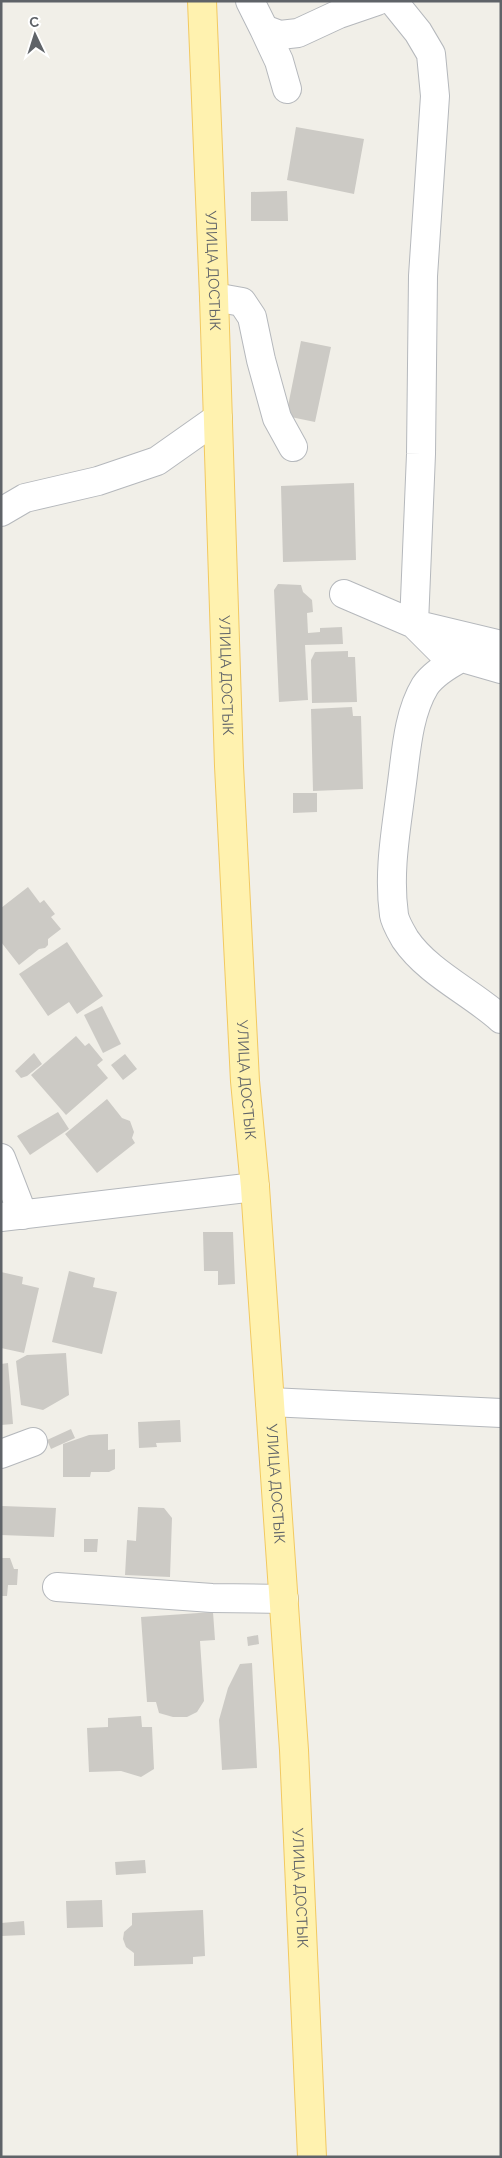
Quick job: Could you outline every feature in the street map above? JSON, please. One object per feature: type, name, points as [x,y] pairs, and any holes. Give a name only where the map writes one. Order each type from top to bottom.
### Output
[{"type":"main road","name":"УЛИЦА ДОСТЫК","points":[[202,1],[214,297],[229,766],[246,1081],[294,1750],[312,2157]]},
{"type":"street","points":[[250,1],[279,61],[287,89]]},
{"type":"street","points":[[264,29],[280,35],[298,33],[339,14],[377,1]]},
{"type":"street","points":[[394,1],[418,32],[431,54],[434,96],[423,276],[421,454],[414,624],[442,652],[501,669]]},
{"type":"street","points":[[214,297],[242,302],[252,317],[261,360],[277,418],[292,447]]},
{"type":"street","points":[[1,512],[25,498],[98,481],[157,462],[218,418]]},
{"type":"street","points":[[344,594],[414,624],[501,645]]},
{"type":"street","points":[[460,658],[445,667],[426,685],[407,740],[393,851],[392,888],[394,917],[405,939],[425,961],[501,1020]]},
{"type":"street","points":[[1,1158],[12,1216],[255,1187]]},
{"type":"street","points":[[270,1402],[501,1413]]},
{"type":"street","points":[[1,1454],[33,1442]]},
{"type":"street","points":[[56,1587],[212,1598],[284,1599]]},
{"type":"building","points":[[296,127],[364,139],[354,194],[287,180]]},
{"type":"building","points":[[287,191],[288,221],[251,221],[251,192]]},
{"type":"building","points":[[301,341],[331,347],[315,422],[286,416]]},
{"type":"building","points":[[354,483],[356,560],[283,562],[281,486]]},
{"type":"building","points":[[278,584],[301,585],[303,592],[312,600],[313,612],[307,613],[308,633],[320,632],[320,628],[342,627],[343,644],[305,645],[308,700],[279,702],[274,590]]},
{"type":"building","points":[[348,651],[348,657],[355,657],[357,702],[312,703],[311,660],[315,652]]},
{"type":"building","points":[[352,707],[353,716],[361,716],[363,789],[313,791],[311,709]]},
{"type":"building","points":[[293,793],[317,793],[317,812],[293,813]]},
{"type":"building","points":[[28,887],[40,903],[44,900],[55,914],[51,917],[61,929],[48,939],[48,945],[45,948],[39,949],[19,965],[1,942],[1,908]]},
{"type":"building","points":[[67,942],[103,996],[77,1014],[69,1002],[48,1016],[19,974]]},
{"type":"building","points":[[102,1006],[121,1044],[103,1053],[84,1015]]},
{"type":"building","points":[[76,1036],[85,1046],[89,1043],[103,1060],[97,1065],[108,1078],[66,1115],[31,1075]]},
{"type":"building","points":[[34,1053],[42,1064],[27,1076],[21,1078],[15,1071]]},
{"type":"building","points":[[125,1054],[137,1069],[123,1080],[111,1065]]},
{"type":"building","points":[[107,1099],[122,1118],[130,1121],[134,1132],[132,1138],[135,1143],[97,1173],[65,1134]]},
{"type":"building","points":[[58,1112],[69,1129],[30,1155],[17,1136]]},
{"type":"building","points":[[203,1232],[233,1232],[235,1284],[218,1285],[218,1271],[204,1271]]},
{"type":"building","points":[[69,1271],[95,1278],[93,1287],[117,1292],[102,1354],[52,1342]]},
{"type":"building","points":[[1,1272],[23,1277],[22,1284],[39,1288],[24,1353],[1,1348]]},
{"type":"building","points":[[66,1353],[69,1395],[43,1410],[21,1405],[16,1361],[27,1355]]},
{"type":"building","points":[[8,1363],[13,1424],[1,1425],[1,1364]]},
{"type":"building","points":[[180,1420],[181,1442],[156,1443],[157,1447],[139,1448],[138,1422]]},
{"type":"building","points":[[71,1429],[75,1438],[51,1449],[47,1440]]},
{"type":"building","points":[[108,1434],[108,1450],[115,1449],[115,1469],[109,1472],[91,1472],[90,1477],[63,1477],[63,1444],[89,1435]]},
{"type":"building","points":[[2,1506],[56,1508],[54,1537],[1,1535]]},
{"type":"building","points":[[138,1507],[164,1508],[172,1518],[170,1577],[125,1575],[127,1540],[136,1541]]},
{"type":"building","points":[[84,1539],[98,1539],[97,1552],[84,1552]]},
{"type":"building","points":[[1,1558],[10,1558],[14,1569],[18,1569],[17,1585],[8,1585],[7,1596],[1,1596]]},
{"type":"building","points":[[213,1612],[215,1640],[200,1641],[204,1701],[197,1712],[187,1717],[173,1717],[159,1713],[156,1702],[147,1702],[141,1617]]},
{"type":"building","points":[[258,1635],[259,1644],[248,1646],[247,1637]]},
{"type":"building","points":[[252,1663],[257,1768],[222,1770],[219,1720],[228,1688],[240,1664]]},
{"type":"building","points":[[141,1716],[142,1727],[152,1727],[154,1769],[141,1777],[121,1771],[89,1772],[87,1728],[108,1727],[108,1718]]},
{"type":"building","points":[[145,1860],[146,1873],[116,1875],[115,1862]]},
{"type":"building","points":[[102,1900],[103,1927],[67,1928],[66,1901]]},
{"type":"building","points":[[203,1910],[205,1956],[193,1957],[193,1964],[134,1966],[134,1953],[126,1947],[123,1939],[124,1932],[132,1925],[132,1913]]},
{"type":"building","points":[[24,1921],[25,1935],[1,1936],[1,1923]]}]
